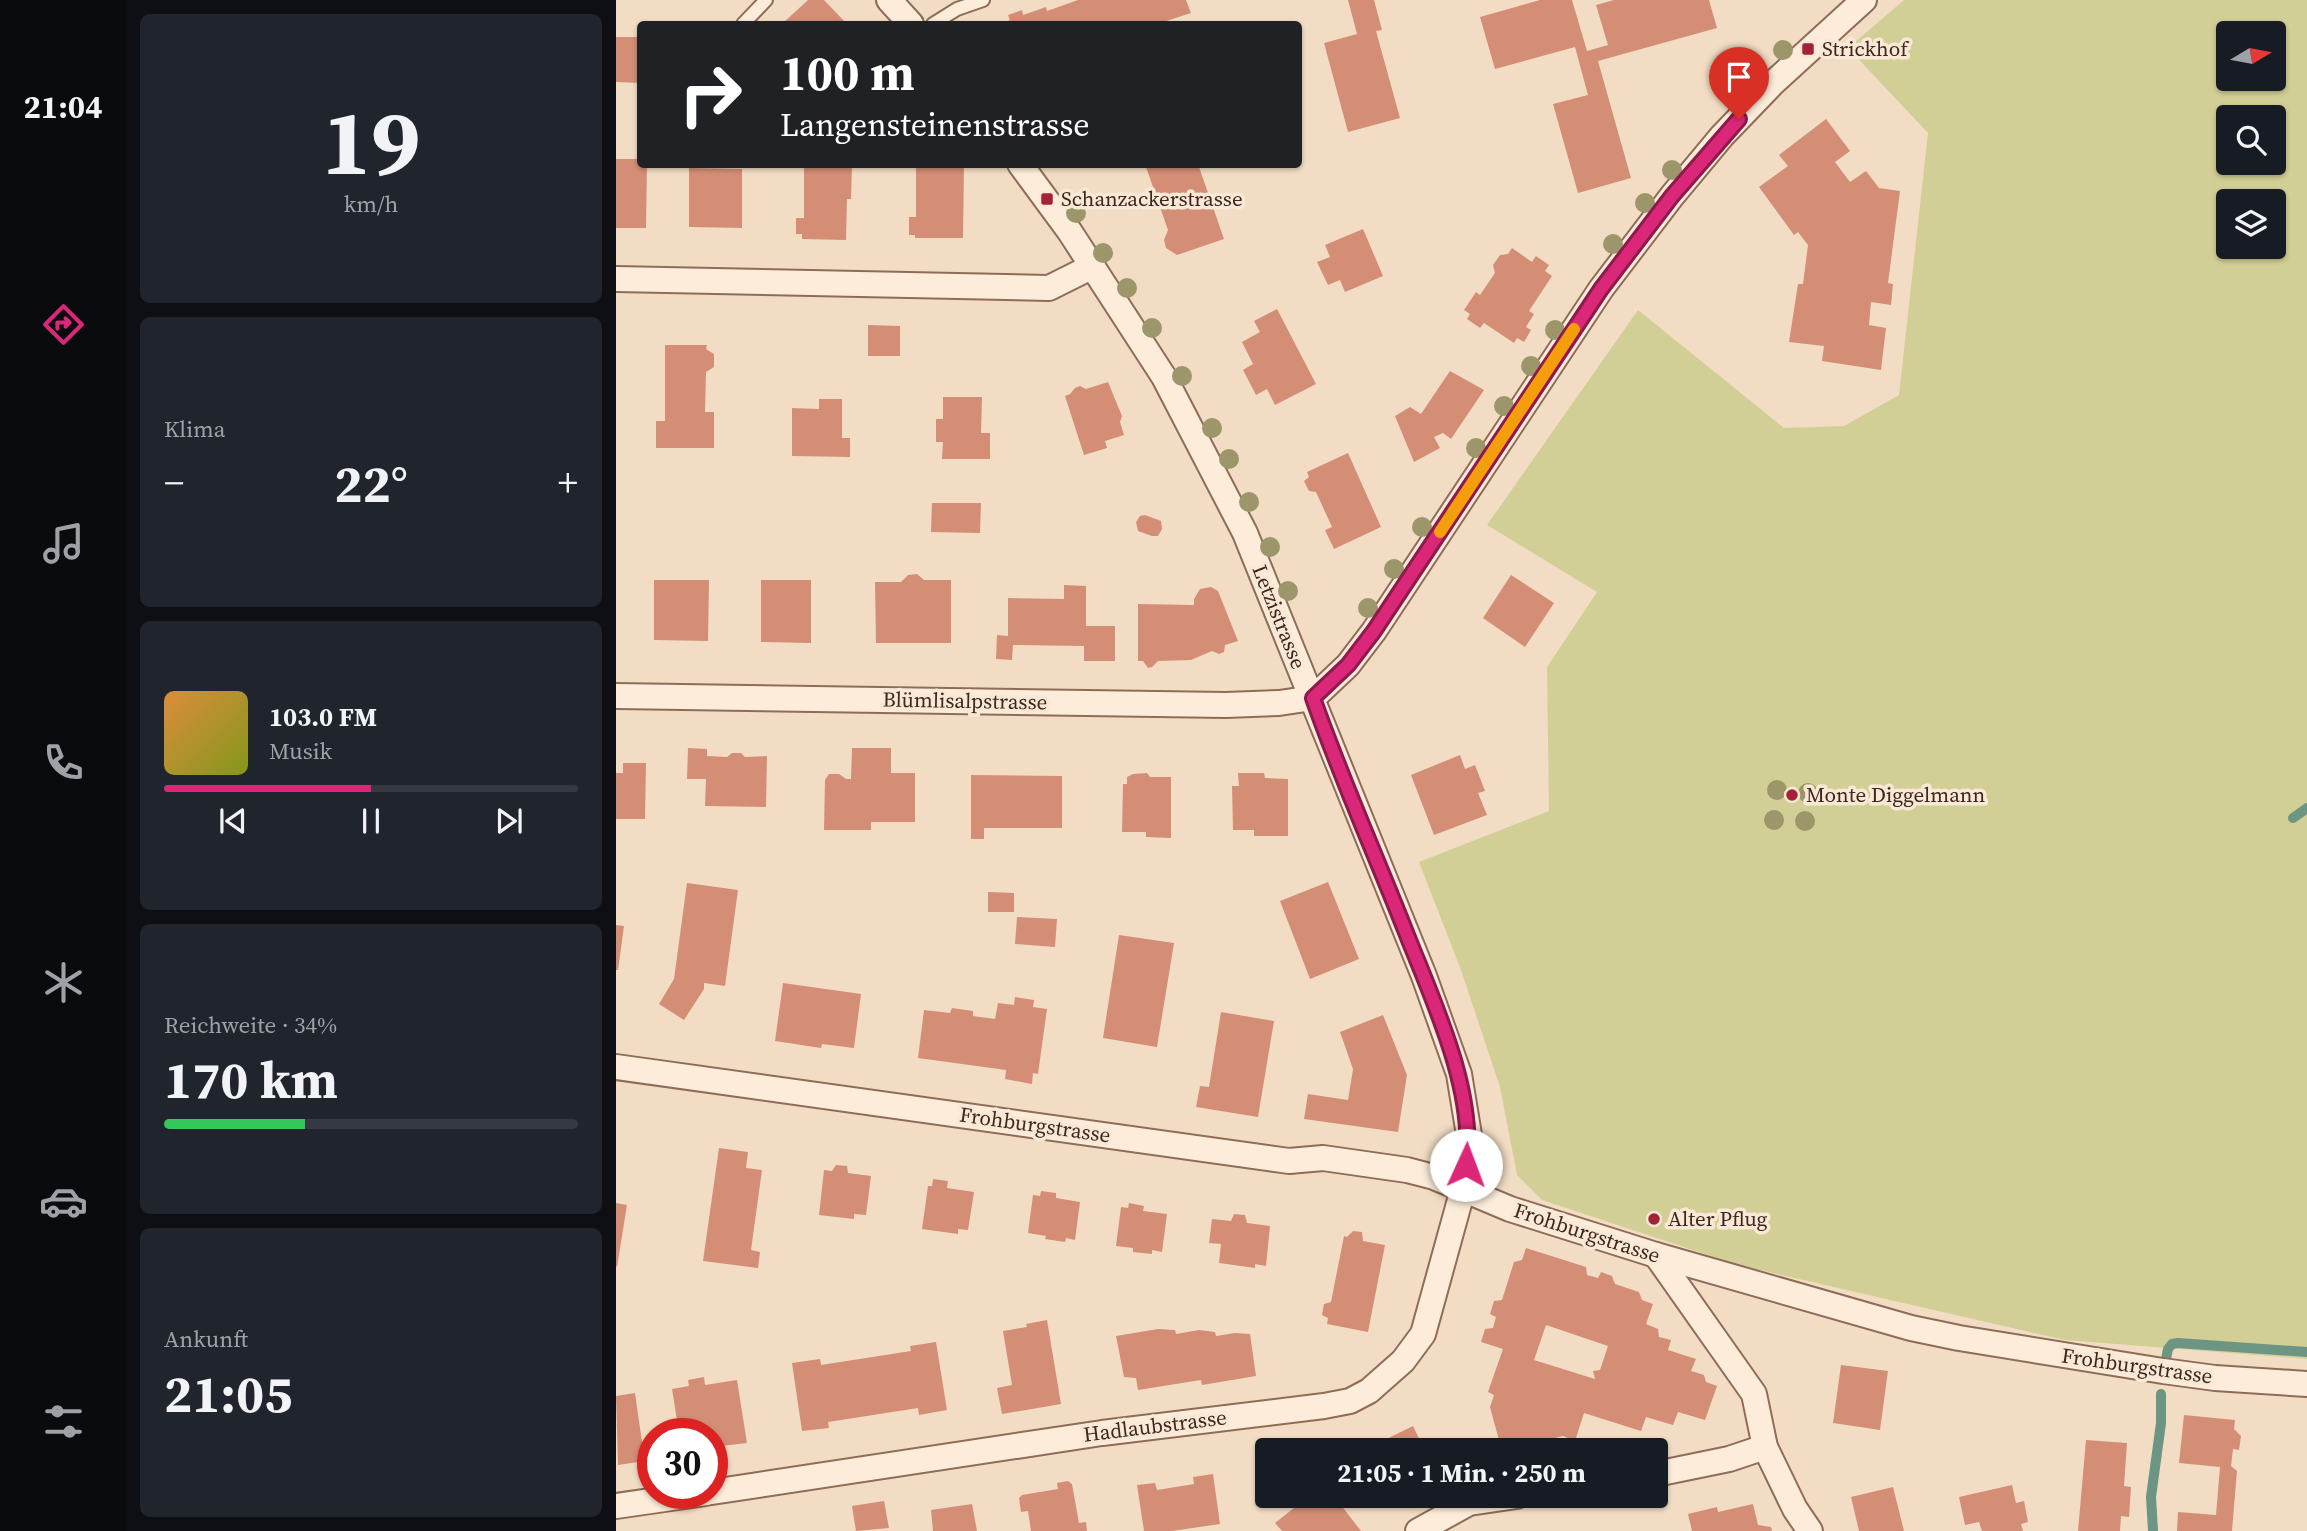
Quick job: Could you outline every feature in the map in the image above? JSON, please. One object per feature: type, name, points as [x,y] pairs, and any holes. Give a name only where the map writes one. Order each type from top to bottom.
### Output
[{"type":"street","points":[[889,0],[908,21]]},
{"type":"street","points":[[1313,698],[1348,665],[1374,631],[1601,289],[1672,196],[1722,136],[1772,84],[1864,0]]},
{"type":"street","name":"Letzistrasse","points":[[1023,168],[1093,267],[1164,377],[1245,533],[1424,976],[1459,1074],[1470,1141],[1463,1189]]},
{"type":"street","points":[[616,279],[1049,288],[1093,267]]},
{"type":"street","name":"Blümlisalpstrasse","points":[[616,696],[1226,705],[1279,704],[1313,698]]},
{"type":"street","name":"Frohburgstrasse","points":[[616,1067],[1289,1161],[1323,1158],[1407,1170],[1434,1177],[1510,1209],[1656,1255],[1911,1328],[2215,1378],[2307,1384]]},
{"type":"street","name":"Hadlaubstrasse","points":[[728,1490],[1102,1433],[1350,1401],[1387,1377],[1423,1334],[1463,1189]]},
{"type":"street","points":[[1656,1255],[1754,1394],[1765,1447],[1795,1509],[1810,1531]]},
{"type":"street","points":[[1668,1472],[1729,1459],[1765,1447]]},
{"type":"street","points":[[616,1506],[637,1503]]},
{"type":"street","points":[[1418,1531],[1460,1508]]},
{"type":"lane","points":[[746,21],[766,0]]},
{"type":"lane","points":[[938,21],[957,9],[983,0]]},
{"type":"shaded area","points":[[1904,0],[2307,0],[2307,1359],[2065,1340],[1738,1265],[1542,1200],[1517,1175],[1500,1087],[1461,970],[1419,862],[1549,811],[1547,667],[1597,592],[1487,525],[1638,310],[1784,428],[1844,426],[1899,395],[1928,133],[1848,48]]},
{"type":"building","points":[[808,0],[824,0],[844,21],[785,21]]},
{"type":"building","points":[[1078,0],[1186,0],[1191,13],[1166,21],[1007,21],[1010,20],[1008,15],[1022,10],[1023,15],[1046,7],[1047,11]]},
{"type":"building","points":[[1348,0],[1374,0],[1382,30],[1376,31],[1400,118],[1348,132],[1324,43],[1357,34]]},
{"type":"building","points":[[1540,0],[1572,0],[1587,51],[1608,45],[1596,5],[1614,0],[1709,0],[1717,28],[1598,61],[1631,178],[1578,193],[1553,104],[1588,95],[1575,47],[1495,69],[1480,17]]},
{"type":"building","points":[[616,37],[637,37],[637,83],[616,82]]},
{"type":"building","points":[[1826,119],[1850,151],[1835,162],[1850,182],[1866,171],[1879,188],[1900,191],[1888,283],[1893,284],[1891,305],[1871,302],[1869,325],[1886,328],[1881,370],[1822,361],[1824,346],[1789,342],[1798,284],[1803,284],[1808,245],[1798,232],[1794,235],[1759,187],[1788,166],[1779,155]]},
{"type":"building","points":[[616,159],[637,159],[637,168],[647,168],[646,228],[616,228]]},
{"type":"building","points":[[689,168],[742,169],[742,228],[689,227]]},
{"type":"building","points":[[804,168],[852,168],[851,199],[847,199],[846,240],[802,239],[802,234],[796,234],[796,218],[804,218]]},
{"type":"building","points":[[916,168],[964,168],[963,238],[915,238],[915,235],[909,235],[909,217],[916,217]]},
{"type":"building","points":[[1146,168],[1199,168],[1224,239],[1177,255],[1166,248],[1164,240],[1168,230]]},
{"type":"building","points":[[1363,229],[1383,276],[1345,292],[1340,280],[1328,285],[1317,262],[1330,257],[1325,245]]},
{"type":"building","points":[[1512,248],[1532,262],[1536,256],[1549,265],[1545,271],[1552,276],[1529,311],[1534,314],[1526,327],[1531,330],[1524,342],[1517,338],[1514,343],[1484,323],[1480,328],[1467,319],[1470,314],[1464,310],[1476,292],[1480,295],[1495,273],[1493,265],[1500,255],[1508,254]]},
{"type":"building","points":[[1277,309],[1316,384],[1275,405],[1267,389],[1256,395],[1243,370],[1253,364],[1242,342],[1260,332],[1254,321]]},
{"type":"building","points":[[868,325],[900,326],[900,356],[868,356]]},
{"type":"building","points":[[665,345],[707,345],[706,349],[714,354],[714,367],[706,372],[705,412],[714,412],[714,448],[656,448],[656,421],[665,421]]},
{"type":"building","points":[[1450,371],[1484,390],[1451,439],[1443,433],[1434,437],[1440,448],[1414,462],[1395,416],[1410,407],[1421,414]]},
{"type":"building","points":[[1108,382],[1122,416],[1120,422],[1124,435],[1105,441],[1107,448],[1084,455],[1065,396],[1080,386],[1086,389]]},
{"type":"building","points":[[943,397],[982,397],[981,433],[990,433],[990,459],[942,459],[943,442],[936,442],[936,419],[943,419]]},
{"type":"building","points":[[819,399],[842,399],[842,438],[850,438],[850,457],[792,456],[792,408],[819,409]]},
{"type":"building","points":[[1348,453],[1381,527],[1334,549],[1325,530],[1332,527],[1316,492],[1309,491],[1304,481],[1309,477],[1307,472]]},
{"type":"building","points":[[932,503],[981,503],[980,533],[931,532]]},
{"type":"building","points":[[1145,515],[1161,521],[1162,529],[1158,536],[1138,531],[1136,522],[1140,516]]},
{"type":"building","points":[[917,574],[924,580],[951,580],[951,643],[876,643],[875,582],[901,582],[908,575]]},
{"type":"building","points":[[1511,575],[1554,603],[1525,647],[1483,618]]},
{"type":"building","points":[[654,580],[709,580],[708,641],[654,640]]},
{"type":"building","points":[[761,580],[811,580],[811,643],[761,642]]},
{"type":"building","points":[[1064,585],[1086,586],[1086,626],[1115,626],[1115,661],[1084,661],[1084,646],[1013,645],[1012,660],[996,659],[997,635],[1008,636],[1008,598],[1064,599]]},
{"type":"building","points":[[1211,587],[1218,591],[1238,641],[1225,645],[1224,652],[1219,654],[1212,651],[1191,660],[1158,661],[1148,668],[1143,661],[1138,661],[1138,604],[1194,605],[1194,599],[1200,589]]},
{"type":"building","points":[[688,748],[707,749],[707,756],[727,757],[732,753],[741,753],[745,757],[767,756],[766,807],[705,806],[706,779],[687,779]]},
{"type":"building","points":[[852,748],[891,748],[891,773],[915,773],[915,822],[871,822],[871,830],[824,830],[825,780],[829,774],[839,774],[851,779]]},
{"type":"building","points":[[1460,755],[1465,769],[1475,765],[1485,791],[1478,793],[1487,815],[1434,835],[1411,775]]},
{"type":"building","points":[[623,763],[646,763],[645,819],[616,819],[616,773],[623,773]]},
{"type":"building","points":[[1147,773],[1150,777],[1171,777],[1171,838],[1146,837],[1146,832],[1122,832],[1123,784],[1127,784],[1127,777],[1133,774]]},
{"type":"building","points":[[1238,773],[1264,773],[1265,778],[1288,779],[1288,836],[1254,836],[1254,830],[1233,830],[1232,786],[1239,786]]},
{"type":"building","points":[[971,775],[1062,776],[1062,828],[984,828],[984,839],[971,839]]},
{"type":"building","points":[[1328,882],[1359,959],[1310,979],[1280,901]]},
{"type":"building","points":[[687,883],[738,890],[725,986],[704,983],[704,989],[684,1020],[659,1004],[674,979]]},
{"type":"building","points":[[988,892],[1014,893],[1014,912],[988,912]]},
{"type":"building","points":[[1017,917],[1057,919],[1055,947],[1015,944]]},
{"type":"building","points":[[616,925],[624,926],[618,970],[616,970]]},
{"type":"building","points":[[1119,935],[1174,943],[1157,1047],[1103,1038]]},
{"type":"building","points":[[783,983],[861,994],[854,1048],[822,1044],[821,1048],[775,1041]]},
{"type":"building","points":[[1015,997],[1034,1000],[1033,1007],[1047,1009],[1038,1074],[1033,1073],[1032,1084],[1005,1079],[1006,1070],[918,1058],[924,1010],[950,1013],[952,1008],[973,1011],[973,1016],[995,1019],[998,1003],[1014,1005]]},
{"type":"building","points":[[1221,1012],[1274,1021],[1258,1117],[1196,1107],[1200,1086],[1209,1087]]},
{"type":"building","points":[[1383,1015],[1407,1075],[1398,1132],[1304,1119],[1308,1094],[1348,1100],[1353,1069],[1340,1032]]},
{"type":"building","points":[[719,1148],[748,1152],[746,1168],[762,1170],[751,1250],[760,1252],[758,1268],[703,1261]]},
{"type":"building","points":[[836,1165],[847,1166],[848,1173],[871,1176],[866,1215],[854,1214],[854,1219],[819,1215],[824,1170],[832,1171]]},
{"type":"building","points":[[933,1179],[948,1181],[947,1188],[974,1192],[968,1230],[958,1229],[958,1234],[922,1229],[928,1186],[932,1186]]},
{"type":"building","points":[[1041,1191],[1056,1193],[1056,1198],[1080,1202],[1075,1240],[1066,1238],[1065,1242],[1028,1233],[1033,1195],[1040,1196]]},
{"type":"building","points":[[616,1203],[627,1205],[617,1267],[616,1266]]},
{"type":"building","points":[[1129,1203],[1144,1206],[1143,1211],[1167,1214],[1162,1252],[1133,1252],[1133,1248],[1116,1246],[1121,1207],[1128,1208]]},
{"type":"building","points":[[1234,1214],[1245,1215],[1247,1223],[1270,1226],[1266,1266],[1255,1264],[1255,1268],[1219,1263],[1221,1244],[1209,1243],[1212,1219],[1231,1221]]},
{"type":"building","points":[[1353,1231],[1362,1232],[1363,1241],[1385,1245],[1368,1332],[1327,1324],[1328,1318],[1322,1315],[1324,1304],[1331,1302],[1344,1236],[1347,1237]]},
{"type":"building","points":[[1526,1248],[1586,1267],[1587,1275],[1598,1278],[1601,1272],[1612,1276],[1615,1284],[1639,1292],[1642,1300],[1653,1304],[1646,1324],[1658,1329],[1659,1337],[1671,1340],[1668,1350],[1696,1359],[1691,1371],[1704,1375],[1706,1382],[1717,1386],[1705,1420],[1678,1412],[1673,1425],[1646,1417],[1641,1431],[1584,1413],[1576,1438],[1498,1438],[1490,1407],[1494,1395],[1488,1392],[1503,1349],[1481,1342],[1485,1329],[1493,1328],[1496,1317],[1490,1314],[1494,1301],[1502,1300],[1514,1262],[1522,1260]],"holes":[[[1546,1325],[1608,1346],[1600,1370],[1593,1371],[1595,1379],[1534,1360]]]},
{"type":"building","points":[[1047,1320],[1061,1404],[1002,1414],[997,1388],[1012,1385],[1003,1331]]},
{"type":"building","points":[[1158,1329],[1175,1330],[1176,1334],[1199,1330],[1215,1332],[1216,1336],[1250,1334],[1256,1376],[1202,1385],[1201,1380],[1138,1390],[1136,1378],[1124,1377],[1116,1336]]},
{"type":"building","points":[[936,1342],[947,1410],[919,1415],[918,1408],[828,1422],[829,1428],[802,1431],[792,1363],[820,1359],[821,1365],[911,1351],[910,1346]]},
{"type":"building","points":[[1841,1365],[1888,1371],[1880,1430],[1833,1423]]},
{"type":"building","points":[[704,1377],[705,1385],[737,1380],[747,1443],[728,1445],[728,1418],[677,1418],[672,1389],[689,1386],[688,1380]]},
{"type":"building","points":[[635,1393],[639,1418],[637,1462],[618,1465],[616,1396]]},
{"type":"building","points":[[2184,1415],[2235,1420],[2234,1429],[2241,1436],[2239,1450],[2233,1449],[2231,1466],[2237,1471],[2232,1531],[2177,1531],[2178,1512],[2216,1515],[2220,1467],[2179,1463]]},
{"type":"building","points":[[1413,1426],[1419,1438],[1389,1438]]},
{"type":"building","points":[[2086,1440],[2127,1443],[2124,1486],[2131,1487],[2129,1517],[2121,1516],[2120,1531],[2078,1531]]},
{"type":"building","points":[[1213,1474],[1220,1524],[1172,1531],[1144,1531],[1137,1485],[1155,1483],[1157,1490],[1194,1484],[1193,1477]]},
{"type":"building","points":[[1068,1481],[1072,1484],[1079,1523],[1086,1522],[1087,1531],[1031,1531],[1028,1511],[1021,1512],[1019,1498],[1022,1495],[1058,1489],[1057,1483]]},
{"type":"building","points":[[2012,1485],[2016,1503],[2024,1501],[2028,1522],[2021,1524],[2023,1531],[1982,1531],[1979,1522],[1965,1525],[1959,1497]]},
{"type":"building","points":[[1893,1487],[1904,1531],[1859,1531],[1851,1497]]},
{"type":"building","points":[[884,1501],[889,1528],[856,1531],[852,1506]]},
{"type":"building","points":[[972,1504],[977,1531],[933,1531],[931,1510]]},
{"type":"building","points":[[1753,1504],[1758,1525],[1771,1527],[1772,1531],[1692,1531],[1688,1514],[1717,1507],[1718,1512]]},
{"type":"building","points":[[1294,1508],[1343,1508],[1361,1531],[1282,1531],[1275,1523]]},
{"type":"waterway","points":[[2293,818],[2307,808]]},
{"type":"waterway","points":[[2166,1359],[2168,1349],[2172,1344],[2178,1343],[2307,1352]]},
{"type":"waterway","points":[[2153,1531],[2151,1497],[2161,1423],[2161,1394]]},
{"type":"slow traffic","points":[[1440,532],[1574,329]]},
{"type":"place","name":"Strickhof","points":[[1808,49]]},
{"type":"place","name":"Schanzackerstrasse","points":[[1047,199]]},
{"type":"place","name":"Monte Diggelmann","points":[[1792,795]]},
{"type":"place","name":"Alter Pflug","points":[[1654,1219]]},
{"type":"route","points":[[1466,1165],[1470,1141],[1459,1074],[1424,976],[1313,698],[1348,665],[1374,631],[1601,289],[1672,196],[1739,119]]}]
